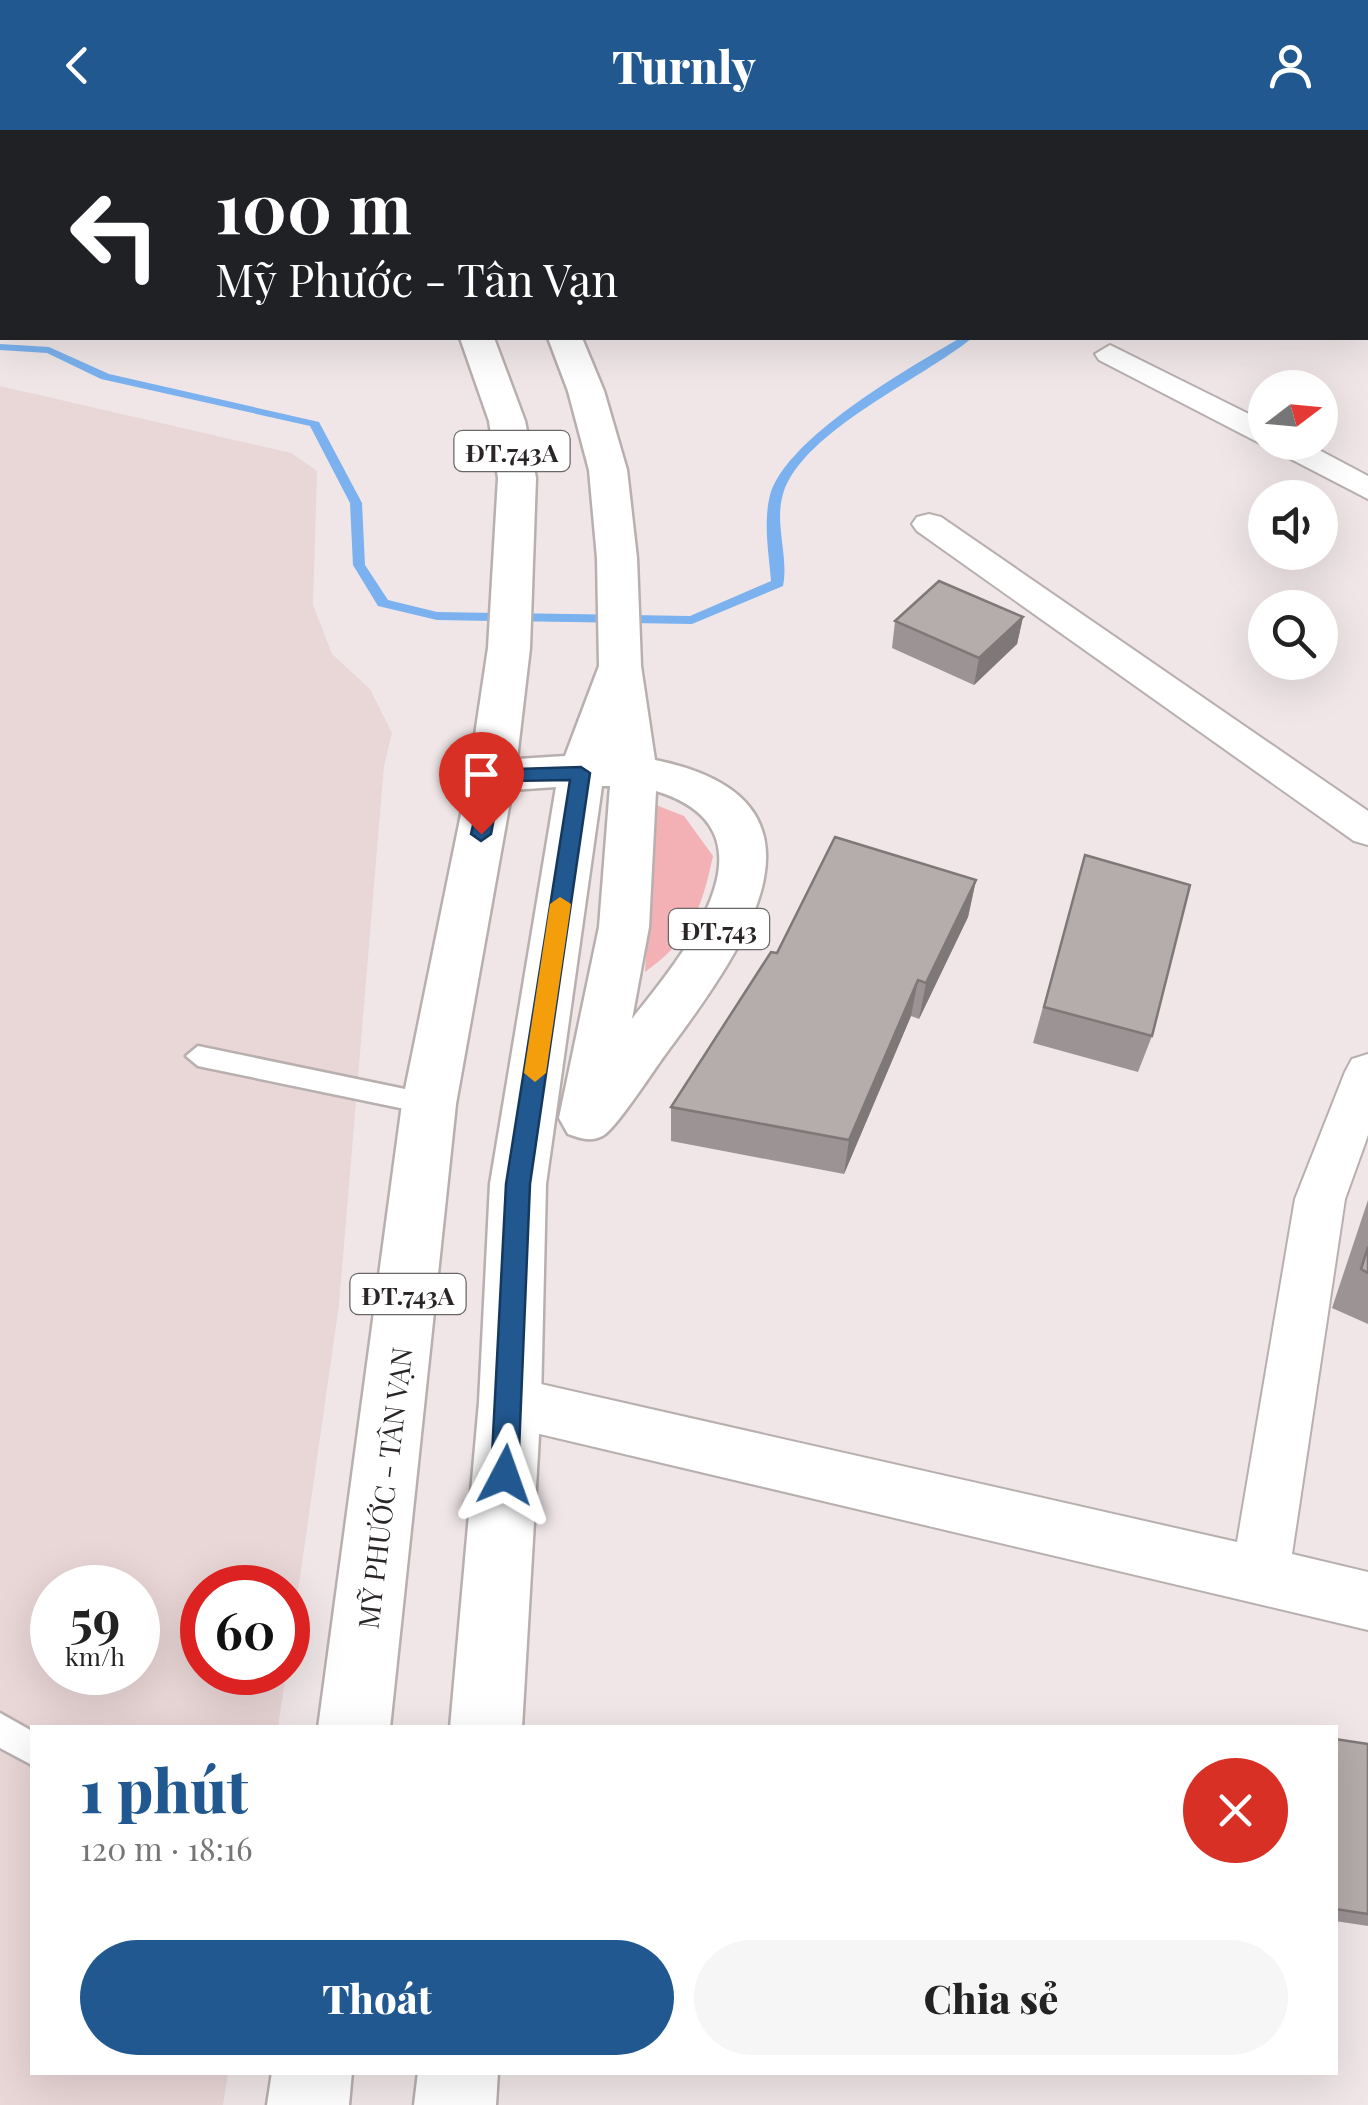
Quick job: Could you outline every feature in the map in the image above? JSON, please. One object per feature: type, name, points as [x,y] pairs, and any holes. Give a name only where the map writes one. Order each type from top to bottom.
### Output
[{"type":"main road","name":"MỸ PHƯỚC - TÂN VẠN","points":[[354,1725],[429,1104],[492,775],[509,648],[517,478],[507,421],[478,340]]},
{"type":"main road","name":"ĐT.743A","points":[[486,1725],[510,1402],[518,1184],[581,773],[620,666],[617,558],[608,470],[586,390],[566,340]]},
{"type":"main road","points":[[586,1118],[624,927],[634,773],[620,666]]},
{"type":"main road","points":[[492,775],[634,773]]},
{"type":"main road","name":"ĐT.743","points":[[518,1184],[586,1118],[664,1013],[732,911],[746,857],[728,810],[681,782],[634,773]]},
{"type":"main road","points":[[308,2105],[312,2075]]},
{"type":"main road","points":[[455,2105],[458,2075]]},
{"type":"street","points":[[1110,354],[1248,426]]},
{"type":"street","points":[[1313,460],[1368,489]]},
{"type":"street","points":[[929,524],[1368,831]]},
{"type":"street","points":[[1260,1576],[1320,1200],[1368,1072]]},
{"type":"street","points":[[510,1402],[1368,1600]]},
{"type":"lane","points":[[198,1056],[429,1104]]},
{"type":"lane","points":[[0,1729],[30,1748]]},
{"type":"shaded area","points":[[0,386],[291,453],[317,471],[313,605],[332,654],[370,689],[392,733],[384,766],[339,1305],[302,1565],[180,1565],[180,1695],[283,1695],[278,1725],[30,1725],[30,2075],[228,2075],[223,2105],[0,2105]]},
{"type":"shaded area","points":[[656,805],[684,816],[713,856],[692,922],[673,948],[645,972]]},
{"type":"building","points":[[939,581],[1023,617],[979,658],[895,621]]},
{"type":"building","points":[[835,837],[976,880],[926,983],[918,980],[849,1140],[671,1107],[771,952],[777,953]]},
{"type":"building","points":[[1085,855],[1190,885],[1152,1036],[1044,1007]]},
{"type":"building","points":[[1368,1247],[1368,1273],[1361,1269]]},
{"type":"building","points":[[1338,1739],[1368,1744],[1368,1914],[1338,1909]]},
{"type":"waterway","points":[[0,347],[49,350],[105,377],[315,424],[356,503],[359,565],[383,603],[437,616],[692,620],[778,583],[774,506],[781,484],[794,465],[865,403],[964,340]]},
{"type":"slow traffic","points":[[535,1073],[560,904]]},
{"type":"route","points":[[481,834],[492,775],[581,773],[518,1184],[505,1475]]}]
